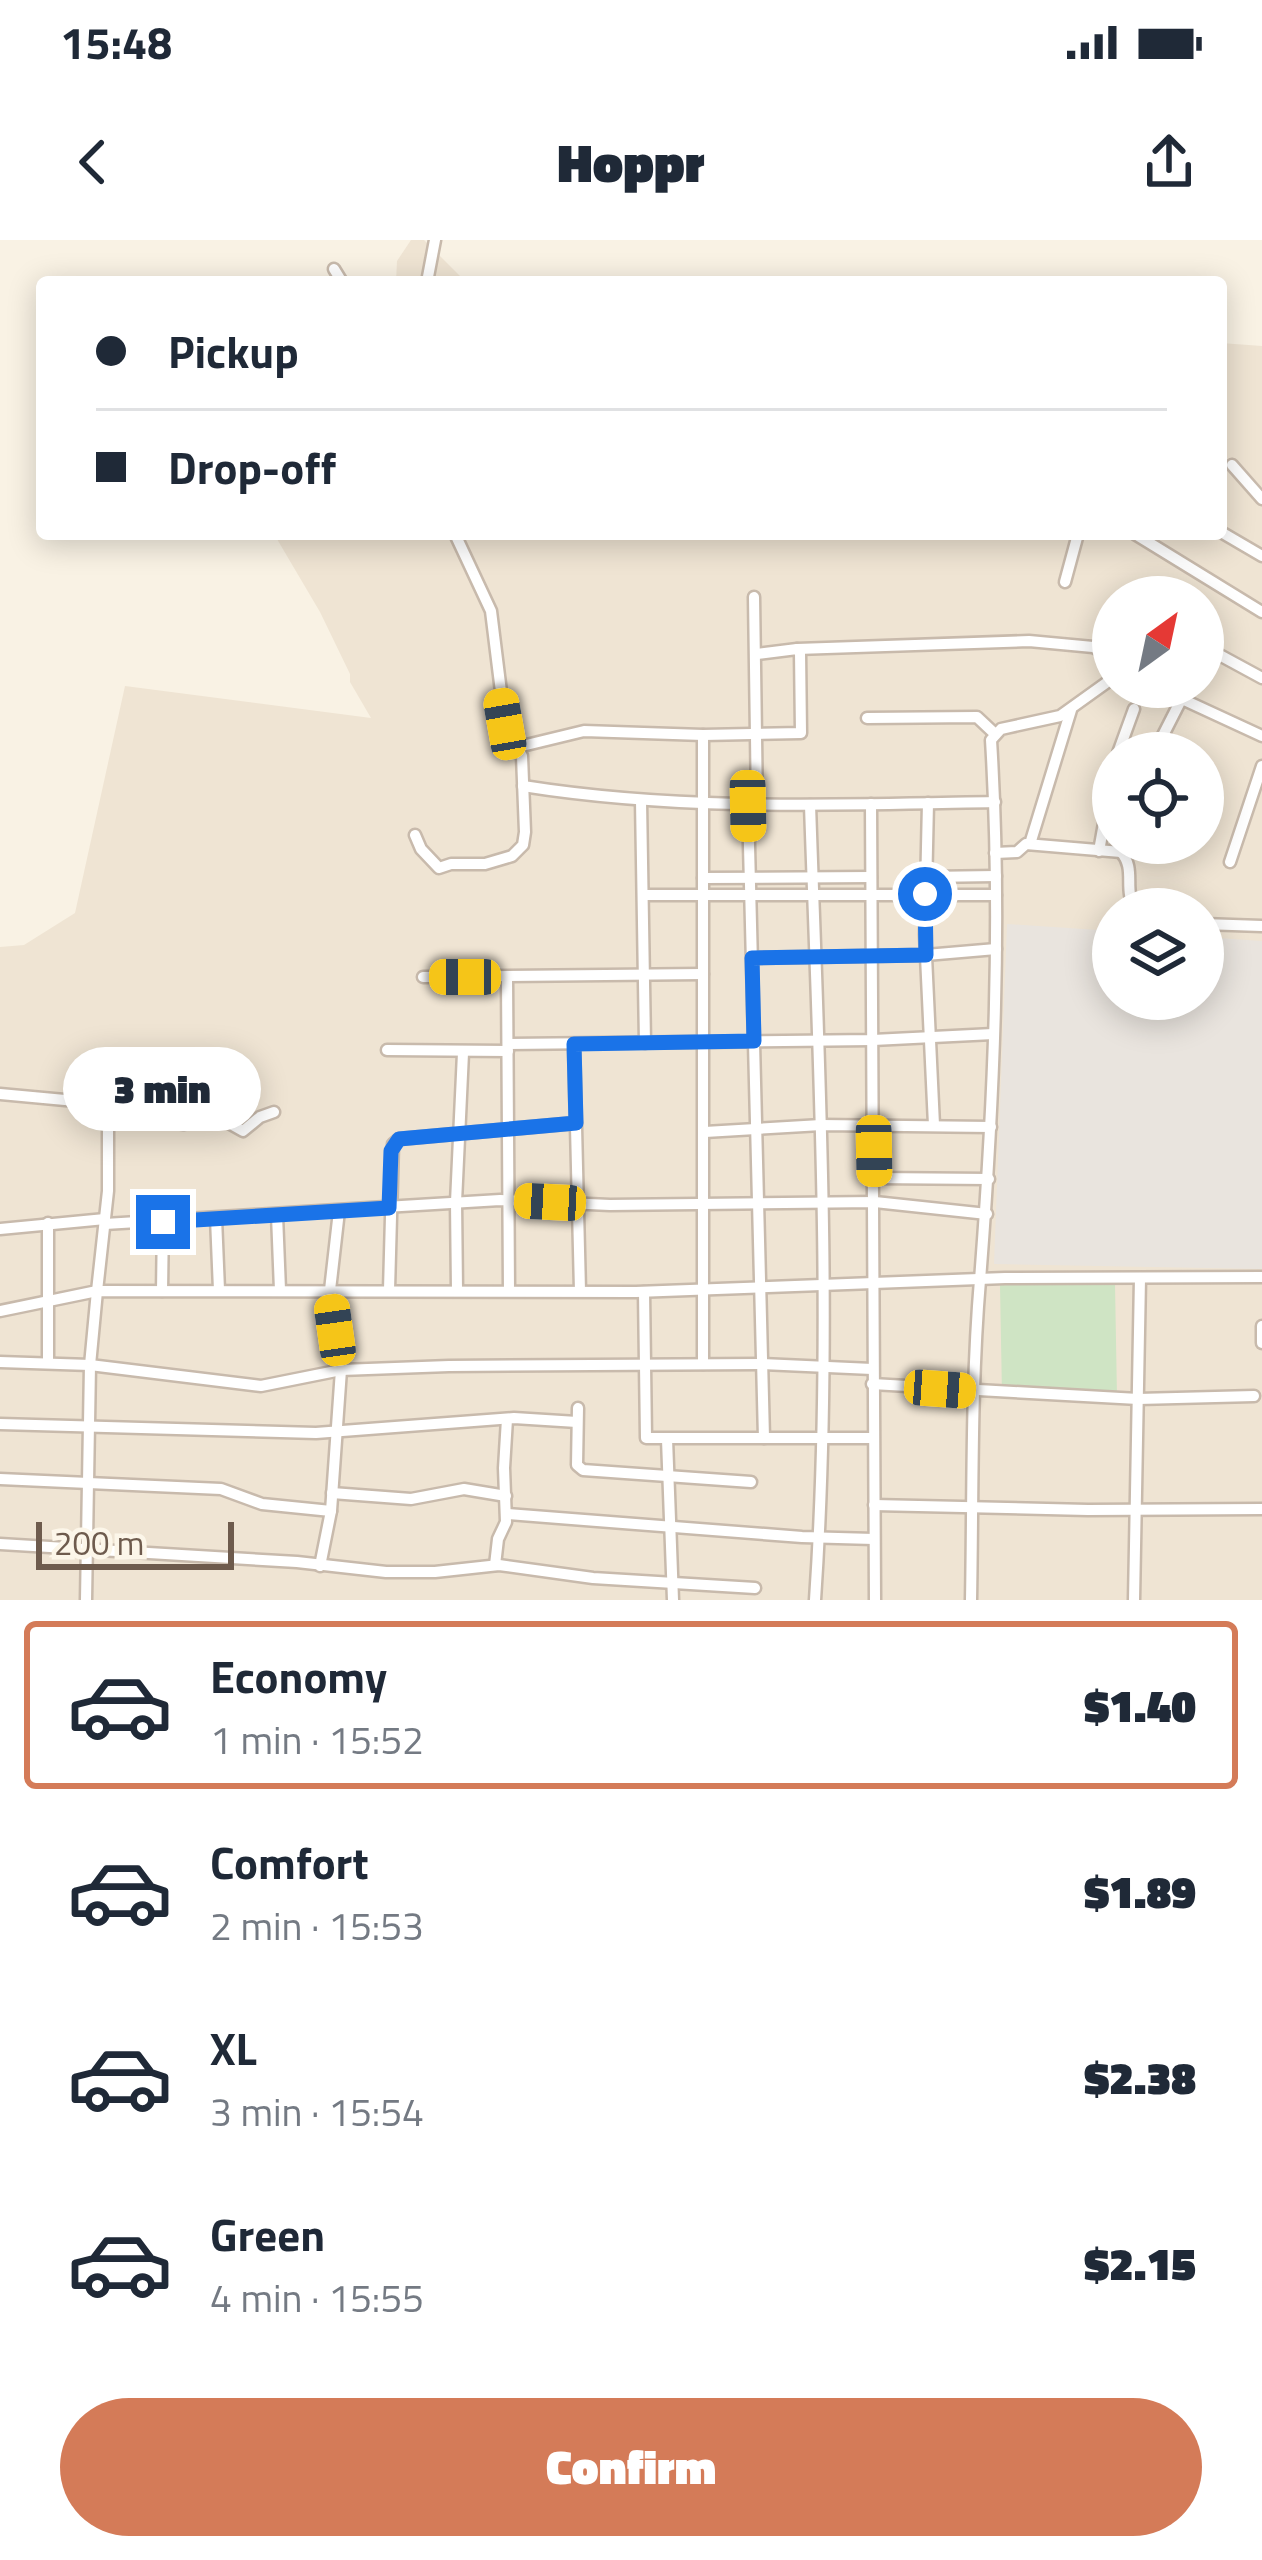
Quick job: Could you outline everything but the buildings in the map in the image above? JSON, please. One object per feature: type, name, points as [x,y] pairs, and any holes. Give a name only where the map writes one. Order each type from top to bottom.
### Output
[{"type":"street","points":[[428,276],[435,240]]},
{"type":"street","points":[[334,269],[338,276]]},
{"type":"street","points":[[1232,465],[1262,500]]},
{"type":"street","points":[[1227,536],[1262,556]]},
{"type":"street","points":[[415,835],[439,868],[485,864],[512,856],[523,845],[524,786],[518,747],[505,724],[491,611],[458,540]]},
{"type":"street","points":[[1065,583],[1076,540]]},
{"type":"street","points":[[1145,540],[1262,612]]},
{"type":"street","points":[[754,597],[758,733],[750,896],[764,1438]]},
{"type":"street","points":[[757,654],[1029,641],[1092,647]]},
{"type":"street","points":[[518,747],[584,731],[801,733],[802,656],[797,649]]},
{"type":"street","points":[[1224,657],[1262,678]]},
{"type":"street","points":[[970,1600],[996,949],[991,740],[994,734],[1044,722],[1092,693]]},
{"type":"street","points":[[1030,844],[1072,707]]},
{"type":"street","points":[[1203,708],[1262,736]]},
{"type":"street","points":[[1125,732],[1133,709]]},
{"type":"street","points":[[867,718],[977,717],[994,734]]},
{"type":"street","points":[[704,735],[704,1364]]},
{"type":"street","points":[[1230,862],[1262,766]]},
{"type":"street","points":[[524,786],[704,805],[995,802]]},
{"type":"street","points":[[641,801],[645,1043]]},
{"type":"street","points":[[928,803],[926,955],[934,1125]]},
{"type":"street","points":[[871,804],[875,1600]]},
{"type":"street","points":[[810,805],[821,1125],[815,1600]]},
{"type":"street","points":[[995,853],[1017,852],[1030,844],[1092,849]]},
{"type":"street","points":[[926,877],[996,875]]},
{"type":"street","points":[[703,878],[872,878]]},
{"type":"street","points":[[645,895],[996,895]]},
{"type":"street","points":[[1224,925],[1262,926]]},
{"type":"street","points":[[752,958],[996,949]]},
{"type":"street","points":[[423,977],[703,974]]},
{"type":"street","points":[[507,977],[509,1291]]},
{"type":"street","points":[[387,1050],[463,1052],[574,1044],[993,1034]]},
{"type":"street","points":[[574,1044],[580,1292]]},
{"type":"street","points":[[457,1290],[463,1052]]},
{"type":"street","points":[[0,1094],[108,1104],[142,1120],[184,1124],[200,1107],[243,1131],[274,1112]]},
{"type":"street","points":[[86,1600],[90,1365],[105,1222],[108,1104]]},
{"type":"street","points":[[389,1290],[393,1144],[399,1139],[576,1123]]},
{"type":"street","points":[[705,1132],[821,1125],[991,1127]]},
{"type":"street","points":[[874,1178],[989,1179]]},
{"type":"street","points":[[0,1229],[508,1200],[578,1204],[875,1202],[987,1214]]},
{"type":"street","points":[[320,1567],[338,1432],[341,1370],[330,1290],[339,1211]]},
{"type":"street","points":[[277,1215],[280,1290]]},
{"type":"street","points":[[216,1218],[219,1290]]},
{"type":"street","points":[[162,1291],[163,1222]]},
{"type":"street","points":[[48,1223],[48,1362]]},
{"type":"street","points":[[0,1311],[97,1291],[644,1292],[1262,1277]]},
{"type":"street","points":[[1134,1600],[1140,1278]]},
{"type":"street","points":[[644,1292],[644,1435],[650,1439],[873,1438]]},
{"type":"street","points":[[1262,1326],[1262,1342]]},
{"type":"street","points":[[0,1362],[90,1365],[261,1386],[341,1370],[704,1364],[872,1369]]},
{"type":"street","points":[[872,1384],[1138,1399],[1254,1396]]},
{"type":"street","points":[[578,1408],[579,1468],[751,1482]]},
{"type":"street","points":[[0,1424],[338,1432],[507,1419],[578,1422]]},
{"type":"street","points":[[495,1565],[506,1514],[507,1419]]},
{"type":"street","points":[[667,1439],[674,1600]]},
{"type":"street","points":[[0,1479],[221,1489],[262,1504],[331,1511]]},
{"type":"street","points":[[332,1493],[411,1499],[464,1490],[506,1496]]},
{"type":"street","points":[[874,1504],[1262,1509]]},
{"type":"street","points":[[506,1514],[874,1539]]},
{"type":"street","points":[[0,1544],[418,1572],[495,1565],[593,1578],[755,1588]]},
{"type":"shaded area","points":[[411,240],[424,240],[460,276],[396,276],[397,261]]},
{"type":"shaded area","points":[[1227,343],[1262,346],[1262,1600],[0,1600],[0,947],[24,945],[75,913],[125,686],[371,718],[278,540],[1227,540]]},
{"type":"shaded area","points":[[1007,924],[1092,930],[1092,1020],[1224,1020],[1224,938],[1262,941],[1262,1269],[994,1264]]},
{"type":"green space","points":[[1115,1284],[1117,1397],[1002,1395],[1000,1285]]},
{"type":"route","points":[[163,1222],[389,1208],[391,1151],[399,1139],[576,1123],[574,1044],[754,1041],[752,958],[926,955],[925,894]]}]
